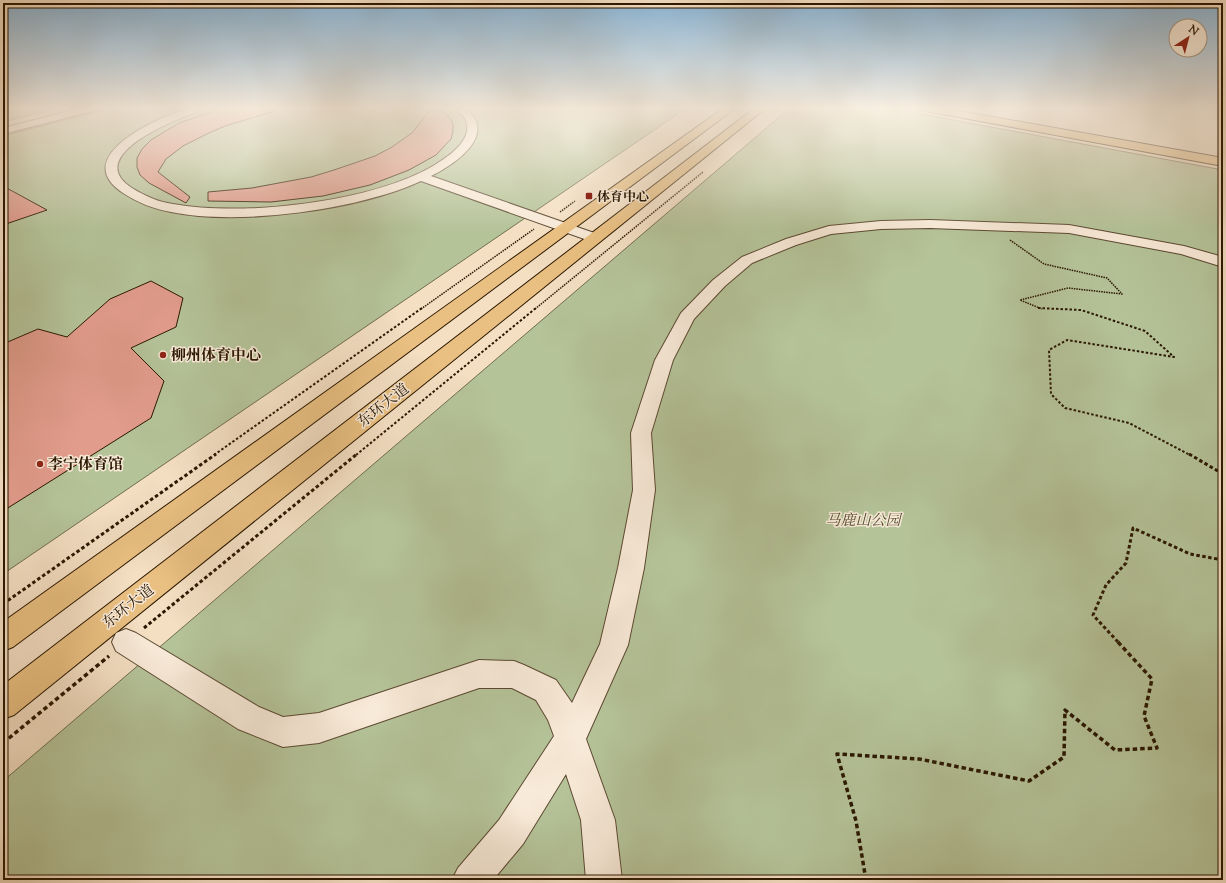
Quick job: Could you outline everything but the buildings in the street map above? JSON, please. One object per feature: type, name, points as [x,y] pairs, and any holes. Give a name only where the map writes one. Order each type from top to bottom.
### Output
[{"type":"main road","points":[[3,638],[675,148]]},
{"type":"main road","name":"东环大道","points":[[3,704],[595,238],[717,148]]},
{"type":"main road","points":[[1147,148],[1223,162]]},
{"type":"main road","points":[[1185,148],[1223,155]]},
{"type":"street","points":[[121,148],[112,163],[113,178],[126,192],[153,203],[190,211],[236,213],[287,210],[338,203],[384,191],[421,177],[450,161],[464,148]]},
{"type":"street","points":[[421,177],[595,238]]},
{"type":"street","points":[[470,880],[511,832],[570,739],[614,645],[631,568],[644,490],[641,434],[664,360],[687,317],[719,283],[747,260],[806,237],[829,230],[881,225],[930,224],[1069,229],[1177,248],[1223,262]]},
{"type":"street","points":[[126,642],[249,718],[283,732],[319,728],[479,674],[514,675],[546,690],[561,713],[598,820],[604,880]]},
{"type":"path","points":[[3,743],[706,169]]},
{"type":"path","points":[[3,604],[578,199]]},
{"type":"path","points":[[988,226],[1002,234],[1044,264],[1107,278],[1122,294],[1068,288],[1020,300],[1040,309],[1081,310],[1145,331],[1174,357],[1067,340],[1049,350],[1052,394],[1065,408],[1129,423],[1177,447],[1223,474]]},
{"type":"path","points":[[866,880],[856,821],[837,754],[919,759],[1029,781],[1064,758],[1065,710],[1116,750],[1157,748],[1144,716],[1152,679],[1093,615],[1106,585],[1126,563],[1133,528],[1190,554],[1223,560]]},
{"type":"green space","name":"柳州体育中心","points":[[3,148],[628,148],[3,574]]},
{"type":"green space","name":"马鹿山公园","points":[[743,148],[1105,148],[1223,170],[1223,880],[3,880],[3,781]]},
{"type":"place","name":"体育中心","points":[[589,196]]},
{"type":"place","name":"柳州体育中心","points":[[163,355]]},
{"type":"place","name":"李宁体育馆","points":[[40,464]]}]
